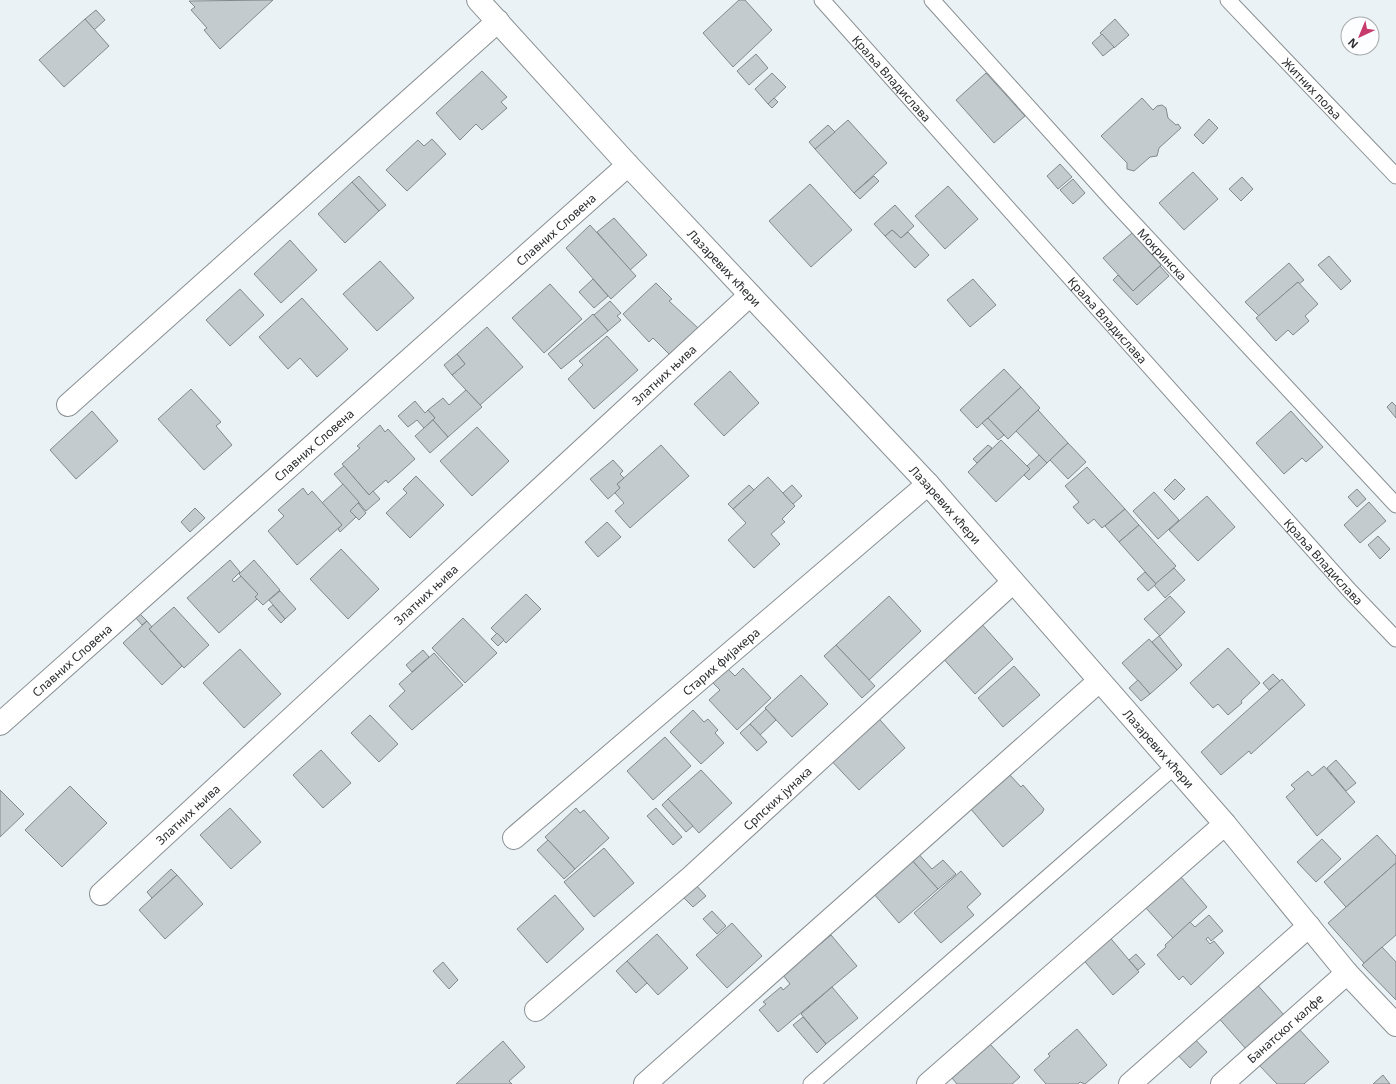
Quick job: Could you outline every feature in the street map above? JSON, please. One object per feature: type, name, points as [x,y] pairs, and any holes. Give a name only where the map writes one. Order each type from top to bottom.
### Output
[{"type":"street","name":"Лазаревих кћери","points":[[478,0],[628,166],[928,484],[1225,824],[1347,973],[1396,1025]]},
{"type":"street","points":[[68,405],[498,21]]},
{"type":"street","name":"Славних Словена","points":[[0,724],[628,166]]},
{"type":"street","name":"Златних њива","points":[[101,894],[750,295]]},
{"type":"street","name":"Старих фијакера","points":[[514,838],[928,484]]},
{"type":"street","name":"Српских јунака","points":[[536,1010],[691,877],[1013,582]]},
{"type":"street","points":[[645,1084],[1099,681]]},
{"type":"street","points":[[928,1084],[1225,824]]},
{"type":"street","points":[[1130,1084],[1309,926]]},
{"type":"street","name":"Банатског калфе","points":[[1222,1084],[1347,973]]},
{"type":"lane","name":"Краља Владислава","points":[[822,0],[1350,591],[1396,639]]},
{"type":"lane","name":"Мокринска","points":[[932,0],[1115,203],[1396,505]]},
{"type":"lane","name":"Житних поља","points":[[1228,0],[1396,176]]},
{"type":"lane","points":[[811,1084],[1175,766]]},
{"type":"building","points":[[273,0],[220,49],[204,30],[207,28],[191,10],[195,7],[189,1]]},
{"type":"building","points":[[739,0],[745,0],[772,30],[733,67],[703,33]]},
{"type":"building","points":[[96,10],[105,20],[94,30],[85,19]]},
{"type":"building","points":[[85,19],[109,46],[64,87],[39,60]]},
{"type":"building","points":[[1115,19],[1129,35],[1114,48],[1100,33]]},
{"type":"building","points":[[1102,34],[1114,47],[1103,56],[1092,43]]},
{"type":"building","points":[[756,54],[768,68],[749,85],[737,71]]},
{"type":"building","points":[[482,71],[507,97],[501,102],[507,108],[482,130],[476,124],[460,140],[436,113]]},
{"type":"building","points":[[772,73],[786,87],[768,104],[755,89]]},
{"type":"building","points":[[986,73],[1025,116],[994,143],[956,100]]},
{"type":"building","points":[[774,98],[778,102],[772,108],[768,104]]},
{"type":"building","points":[[1142,98],[1153,110],[1157,106],[1162,105],[1166,108],[1168,118],[1176,125],[1178,124],[1181,128],[1159,148],[1157,156],[1150,157],[1134,171],[1127,169],[1127,163],[1101,136]]},
{"type":"building","points":[[1209,119],[1218,128],[1203,144],[1194,135]]},
{"type":"building","points":[[848,120],[887,163],[854,193],[815,149]]},
{"type":"building","points":[[828,125],[835,132],[815,149],[809,142]]},
{"type":"building","points":[[432,139],[446,154],[407,191],[386,170],[418,140],[424,146]]},
{"type":"building","points":[[1060,164],[1072,177],[1058,189],[1047,176]]},
{"type":"building","points":[[1193,172],[1218,199],[1184,230],[1159,203]]},
{"type":"building","points":[[359,176],[386,205],[379,211],[352,182]]},
{"type":"building","points":[[874,176],[879,181],[860,199],[854,193]]},
{"type":"building","points":[[1242,177],[1253,189],[1241,201],[1229,189]]},
{"type":"building","points":[[1073,179],[1085,193],[1073,204],[1060,190]]},
{"type":"building","points":[[352,182],[379,211],[345,243],[318,214]]},
{"type":"building","points":[[810,184],[852,230],[811,267],[769,221]]},
{"type":"building","points":[[948,186],[978,219],[945,249],[915,216]]},
{"type":"building","points":[[895,205],[914,226],[901,238],[892,230],[885,236],[874,224]]},
{"type":"building","points":[[614,218],[647,255],[630,270],[597,232]]},
{"type":"building","points":[[590,225],[636,276],[611,299],[566,248]]},
{"type":"building","points":[[892,230],[901,238],[908,232],[929,255],[915,268],[885,236]]},
{"type":"building","points":[[1132,233],[1161,265],[1133,291],[1103,258]]},
{"type":"building","points":[[290,240],[317,270],[281,303],[254,274]]},
{"type":"building","points":[[1329,256],[1351,281],[1341,290],[1318,265]]},
{"type":"building","points":[[380,261],[414,298],[377,331],[343,294]]},
{"type":"building","points":[[1289,263],[1304,280],[1299,284],[1298,282],[1259,316],[1245,302]]},
{"type":"building","points":[[1160,266],[1169,276],[1137,305],[1113,280],[1118,275],[1133,291]]},
{"type":"building","points":[[593,279],[608,296],[594,308],[579,292]]},
{"type":"building","points":[[973,279],[996,305],[970,327],[947,300]]},
{"type":"building","points":[[1298,282],[1318,304],[1305,316],[1309,321],[1293,335],[1288,330],[1276,341],[1256,318]]},
{"type":"building","points":[[656,283],[672,299],[669,301],[698,328],[670,355],[653,338],[649,342],[623,314]]},
{"type":"building","points":[[550,284],[582,319],[544,353],[512,318]]},
{"type":"building","points":[[240,289],[264,315],[230,346],[206,320]]},
{"type":"building","points":[[302,298],[348,349],[317,377],[300,358],[288,369],[259,337]]},
{"type":"building","points":[[610,301],[621,313],[617,316],[621,320],[608,331],[594,315]]},
{"type":"building","points":[[593,314],[608,331],[561,369],[548,354]]},
{"type":"building","points":[[487,327],[523,367],[480,405],[452,375],[465,364],[457,354]]},
{"type":"building","points":[[607,336],[638,370],[594,409],[568,379],[583,365],[579,361]]},
{"type":"building","points":[[457,354],[465,364],[452,375],[444,365]]},
{"type":"building","points":[[1004,369],[1021,387],[977,428],[960,410]]},
{"type":"building","points":[[730,371],[759,403],[724,436],[694,404]]},
{"type":"building","points":[[1021,387],[1040,408],[1008,439],[988,418]]},
{"type":"building","points":[[191,389],[221,422],[216,426],[232,445],[204,470],[158,419]]},
{"type":"building","points":[[466,390],[482,407],[448,437],[433,420],[435,418],[428,410],[443,398],[449,405]]},
{"type":"building","points":[[415,401],[425,413],[428,410],[435,418],[424,428],[417,420],[408,427],[398,416]]},
{"type":"building","points":[[1392,402],[1396,406],[1396,418],[1387,407]]},
{"type":"building","points":[[1038,410],[1068,443],[1047,463],[1016,431]]},
{"type":"building","points":[[92,411],[118,441],[76,479],[50,450]]},
{"type":"building","points":[[1291,411],[1323,447],[1306,462],[1302,458],[1284,474],[1256,443]]},
{"type":"building","points":[[988,418],[1004,435],[998,440],[982,423]]},
{"type":"building","points":[[433,420],[448,437],[430,453],[415,436]]},
{"type":"building","points":[[380,425],[385,432],[388,429],[415,459],[388,483],[386,480],[369,495],[342,464],[360,448],[357,446]]},
{"type":"building","points":[[477,427],[509,461],[472,496],[440,461]]},
{"type":"building","points":[[1001,440],[1030,469],[996,502],[968,472]]},
{"type":"building","points":[[1068,443],[1086,462],[1068,479],[1050,460]]},
{"type":"building","points":[[661,445],[689,476],[630,528],[615,511],[624,503],[615,493],[620,488],[617,484]]},
{"type":"building","points":[[988,445],[992,448],[977,463],[973,459]]},
{"type":"building","points":[[1039,455],[1047,463],[1029,480],[1024,475],[1030,469],[1027,466]]},
{"type":"building","points":[[613,460],[623,471],[620,474],[624,478],[617,484],[620,488],[608,499],[590,479]]},
{"type":"building","points":[[344,466],[369,495],[373,491],[380,499],[366,511],[334,474]]},
{"type":"building","points":[[1087,467],[1125,509],[1102,528],[1094,519],[1088,524],[1073,507],[1079,502],[1065,486]]},
{"type":"building","points":[[416,476],[444,505],[410,538],[386,513],[407,493],[403,489]]},
{"type":"building","points":[[768,477],[795,506],[782,519],[785,522],[771,534],[780,544],[754,568],[728,540],[746,523],[733,509]]},
{"type":"building","points":[[1175,479],[1185,489],[1174,500],[1164,490]]},
{"type":"building","points":[[343,484],[359,502],[350,511],[356,517],[340,532],[338,529],[342,525],[322,503]]},
{"type":"building","points":[[749,485],[754,490],[733,509],[728,504]]},
{"type":"building","points":[[792,485],[802,496],[793,504],[783,493]]},
{"type":"building","points":[[303,488],[308,495],[312,491],[342,525],[297,565],[268,531],[284,516],[278,510]]},
{"type":"building","points":[[1357,489],[1366,499],[1357,507],[1348,497]]},
{"type":"building","points":[[1154,492],[1179,520],[1158,539],[1133,511]]},
{"type":"building","points":[[1207,496],[1235,527],[1198,561],[1169,530]]},
{"type":"building","points":[[1369,502],[1386,521],[1360,543],[1344,525]]},
{"type":"building","points":[[358,503],[366,513],[359,520],[350,511]]},
{"type":"building","points":[[195,508],[205,518],[190,532],[181,522]]},
{"type":"building","points":[[1125,509],[1139,525],[1119,542],[1105,526]]},
{"type":"building","points":[[607,522],[621,537],[598,557],[585,542]]},
{"type":"building","points":[[1139,525],[1176,566],[1156,584],[1119,542]]},
{"type":"building","points":[[1378,536],[1390,549],[1380,559],[1368,545]]},
{"type":"building","points":[[341,549],[379,589],[348,619],[310,579]]},
{"type":"building","points":[[230,560],[240,572],[232,580],[234,582],[241,576],[258,594],[255,597],[257,599],[219,633],[187,598]]},
{"type":"building","points":[[254,560],[280,590],[263,605],[255,597],[258,594],[239,574]]},
{"type":"building","points":[[1174,568],[1185,580],[1165,598],[1154,585]]},
{"type":"building","points":[[1145,572],[1156,584],[1148,591],[1137,579]]},
{"type":"building","points":[[280,591],[296,609],[285,619],[269,600]]},
{"type":"building","points":[[526,594],[541,609],[506,643],[491,628]]},
{"type":"building","points":[[889,596],[921,631],[869,680],[836,645]]},
{"type":"building","points":[[1170,596],[1185,612],[1160,636],[1144,619]]},
{"type":"building","points":[[273,605],[285,619],[281,623],[268,609]]},
{"type":"building","points":[[174,607],[209,645],[184,668],[149,629]]},
{"type":"building","points":[[140,614],[147,621],[142,625],[136,618]]},
{"type":"building","points":[[463,618],[497,653],[465,683],[432,648]]},
{"type":"building","points":[[147,621],[152,627],[149,629],[182,666],[162,685],[123,643]]},
{"type":"building","points":[[979,621],[1013,659],[975,694],[941,656]]},
{"type":"building","points":[[497,633],[504,640],[498,646],[491,639]]},
{"type":"building","points":[[1159,636],[1182,665],[1177,670],[1152,642]]},
{"type":"building","points":[[1149,639],[1177,670],[1150,694],[1122,663]]},
{"type":"building","points":[[836,645],[875,686],[862,698],[824,656]]},
{"type":"building","points":[[1228,648],[1260,683],[1241,701],[1242,703],[1228,715],[1218,704],[1213,708],[1190,683]]},
{"type":"building","points":[[240,649],[281,694],[244,728],[203,683]]},
{"type":"building","points":[[423,650],[429,657],[412,672],[406,665]]},
{"type":"building","points":[[434,653],[463,685],[412,730],[389,706],[405,691],[399,684]]},
{"type":"building","points":[[1014,666],[1040,695],[1003,727],[978,698]]},
{"type":"building","points":[[727,668],[735,676],[743,668],[771,698],[737,730],[709,700],[720,690],[712,682]]},
{"type":"building","points":[[1273,674],[1280,681],[1269,690],[1263,683]]},
{"type":"building","points":[[801,675],[828,704],[792,737],[765,708]]},
{"type":"building","points":[[1282,679],[1305,705],[1251,754],[1249,751],[1221,775],[1201,752]]},
{"type":"building","points":[[1138,680],[1150,694],[1141,701],[1129,688]]},
{"type":"building","points":[[766,709],[776,720],[760,735],[750,724]]},
{"type":"building","points":[[693,710],[704,722],[708,719],[718,730],[715,733],[724,743],[701,764],[670,732]]},
{"type":"building","points":[[873,712],[905,748],[859,790],[826,755]]},
{"type":"building","points":[[370,715],[398,744],[379,762],[351,733]]},
{"type":"building","points":[[750,724],[767,742],[757,751],[740,733]]},
{"type":"building","points":[[665,737],[691,766],[653,800],[627,771]]},
{"type":"building","points":[[321,750],[351,783],[323,808],[293,775]]},
{"type":"building","points":[[1336,760],[1356,783],[1346,791],[1327,768]]},
{"type":"building","points":[[1324,766],[1355,802],[1317,836],[1286,797],[1295,789],[1291,785],[1308,771],[1312,776]]},
{"type":"building","points":[[701,770],[732,803],[699,833],[668,799]]},
{"type":"building","points":[[1009,774],[1021,787],[1023,785],[1044,809],[1042,813],[1003,847],[970,808]]},
{"type":"building","points":[[70,786],[107,823],[62,867],[25,830]]},
{"type":"building","points":[[0,790],[24,814],[0,837]]},
{"type":"building","points":[[668,799],[693,826],[686,832],[662,805]]},
{"type":"building","points":[[230,808],[261,842],[231,869],[200,835]]},
{"type":"building","points":[[576,808],[580,813],[584,810],[609,838],[575,869],[545,837]]},
{"type":"building","points":[[656,808],[682,837],[673,845],[647,816]]},
{"type":"building","points":[[1377,835],[1396,856],[1396,863],[1346,907],[1324,882]]},
{"type":"building","points":[[1322,839],[1341,859],[1316,882],[1297,862]]},
{"type":"building","points":[[548,840],[575,869],[564,879],[537,850]]},
{"type":"building","points":[[604,848],[634,883],[594,917],[564,882]]},
{"type":"building","points":[[915,850],[932,869],[943,860],[956,874],[938,889],[908,856]]},
{"type":"building","points":[[908,856],[938,889],[899,923],[874,894]]},
{"type":"building","points":[[1396,863],[1396,935],[1364,963],[1328,923]]},
{"type":"building","points":[[171,869],[177,875],[152,898],[147,892]]},
{"type":"building","points":[[961,871],[981,894],[967,907],[974,915],[941,943],[914,913]]},
{"type":"building","points":[[177,875],[203,904],[165,939],[139,910]]},
{"type":"building","points":[[1181,877],[1207,907],[1173,938],[1146,908]]},
{"type":"building","points":[[695,884],[706,896],[693,907],[682,896]]},
{"type":"building","points":[[555,895],[584,929],[547,963],[517,929]]},
{"type":"building","points":[[712,911],[726,926],[717,934],[703,919]]},
{"type":"building","points":[[1209,915],[1223,931],[1211,941],[1208,937],[1206,939],[1210,944],[1214,941],[1224,953],[1191,985],[1183,976],[1179,980],[1157,955],[1166,947],[1165,945],[1190,922],[1195,927]]},
{"type":"building","points":[[732,923],[762,956],[727,988],[696,955]]},
{"type":"building","points":[[657,934],[688,968],[658,995],[627,961]]},
{"type":"building","points":[[1107,934],[1139,972],[1113,995],[1081,957]]},
{"type":"building","points":[[831,935],[857,966],[778,1032],[759,1010],[766,1004],[763,1002],[781,987],[783,990],[790,984],[783,975]]},
{"type":"building","points":[[1382,947],[1396,962],[1396,1000],[1362,965]]},
{"type":"building","points":[[1136,954],[1145,964],[1138,970],[1129,960]]},
{"type":"building","points":[[627,961],[647,983],[636,993],[616,971]]},
{"type":"building","points":[[443,962],[458,980],[449,989],[433,971]]},
{"type":"building","points":[[1254,981],[1284,1015],[1246,1049],[1216,1015]]},
{"type":"building","points":[[832,987],[858,1018],[826,1044],[801,1014]]},
{"type":"building","points":[[803,1017],[826,1044],[817,1053],[793,1025]]},
{"type":"building","points":[[1077,1029],[1107,1065],[1085,1084],[1080,1082],[1078,1084],[1046,1084],[1034,1070],[1050,1056],[1048,1054]]},
{"type":"building","points":[[1299,1029],[1329,1062],[1304,1084],[1277,1084],[1259,1065]]},
{"type":"building","points":[[1191,1035],[1207,1052],[1190,1068],[1174,1051]]},
{"type":"building","points":[[503,1041],[525,1067],[509,1081],[512,1084],[456,1084]]},
{"type":"building","points":[[990,1044],[1020,1077],[1012,1084],[957,1084],[952,1078]]},
{"type":"building","points":[[1383,1075],[1390,1084],[1373,1084]]}]
